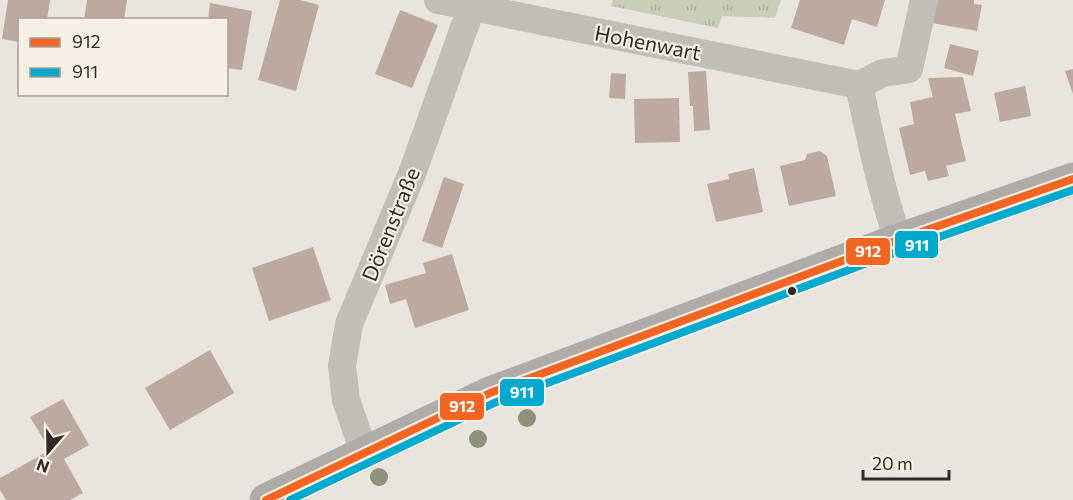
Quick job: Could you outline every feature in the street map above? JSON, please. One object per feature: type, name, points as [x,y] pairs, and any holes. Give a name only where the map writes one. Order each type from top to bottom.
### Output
[{"type":"main road","points":[[266,500],[490,393],[898,240],[1073,179]]},
{"type":"street","name":"Hohenwart","points":[[438,0],[473,4],[859,85]]},
{"type":"street","points":[[898,240],[888,210],[859,85],[883,73],[909,69],[924,0]]},
{"type":"street","name":"Dörenstraße","points":[[364,452],[346,400],[342,366],[349,324],[413,171],[473,4]]},
{"type":"green space","points":[[613,0],[781,0],[775,18],[722,16],[718,28],[611,6]]},
{"type":"building","points":[[8,0],[50,0],[47,18],[18,18],[18,42],[2,39]]},
{"type":"building","points":[[87,0],[127,0],[124,18],[84,18]]},
{"type":"building","points":[[280,0],[300,0],[319,5],[296,91],[258,80]]},
{"type":"building","points":[[800,0],[885,0],[877,27],[852,19],[844,45],[791,28]]},
{"type":"building","points":[[936,0],[974,0],[974,4],[982,5],[977,31],[932,23]]},
{"type":"building","points":[[210,3],[252,11],[242,70],[228,68],[228,18],[208,18]]},
{"type":"building","points":[[400,10],[438,25],[412,88],[375,74]]},
{"type":"building","points":[[950,44],[979,51],[973,76],[944,68]]},
{"type":"building","points":[[1073,69],[1073,94],[1065,71]]},
{"type":"building","points":[[706,71],[710,130],[694,131],[688,72]]},
{"type":"building","points":[[611,73],[626,74],[625,99],[609,98]]},
{"type":"building","points":[[963,77],[971,111],[955,114],[966,161],[946,166],[949,176],[928,181],[925,171],[910,175],[899,128],[914,124],[910,102],[933,97],[928,78]]},
{"type":"building","points":[[1025,86],[1031,116],[1000,122],[994,93]]},
{"type":"building","points":[[679,98],[680,142],[635,143],[634,99]]},
{"type":"building","points":[[820,151],[827,156],[836,196],[789,206],[780,166],[805,160],[807,154]]},
{"type":"building","points":[[754,168],[763,212],[716,222],[707,184],[729,179],[728,174]]},
{"type":"building","points":[[444,177],[464,184],[442,248],[422,241]]},
{"type":"building","points":[[313,247],[331,300],[269,321],[252,268]]},
{"type":"building","points":[[452,254],[469,310],[415,328],[406,299],[390,304],[385,285],[426,273],[423,263]]},
{"type":"building","points":[[210,350],[234,393],[170,430],[145,388]]},
{"type":"building","points":[[63,399],[89,445],[64,459],[83,493],[70,500],[6,500],[0,490],[0,478],[50,450],[30,417]]},
{"type":"transit line","name":"912","points":[[266,500],[490,393],[898,240],[1073,179]]},
{"type":"transit line","name":"911","points":[[290,500],[494,403],[902,250],[1073,190]]}]
